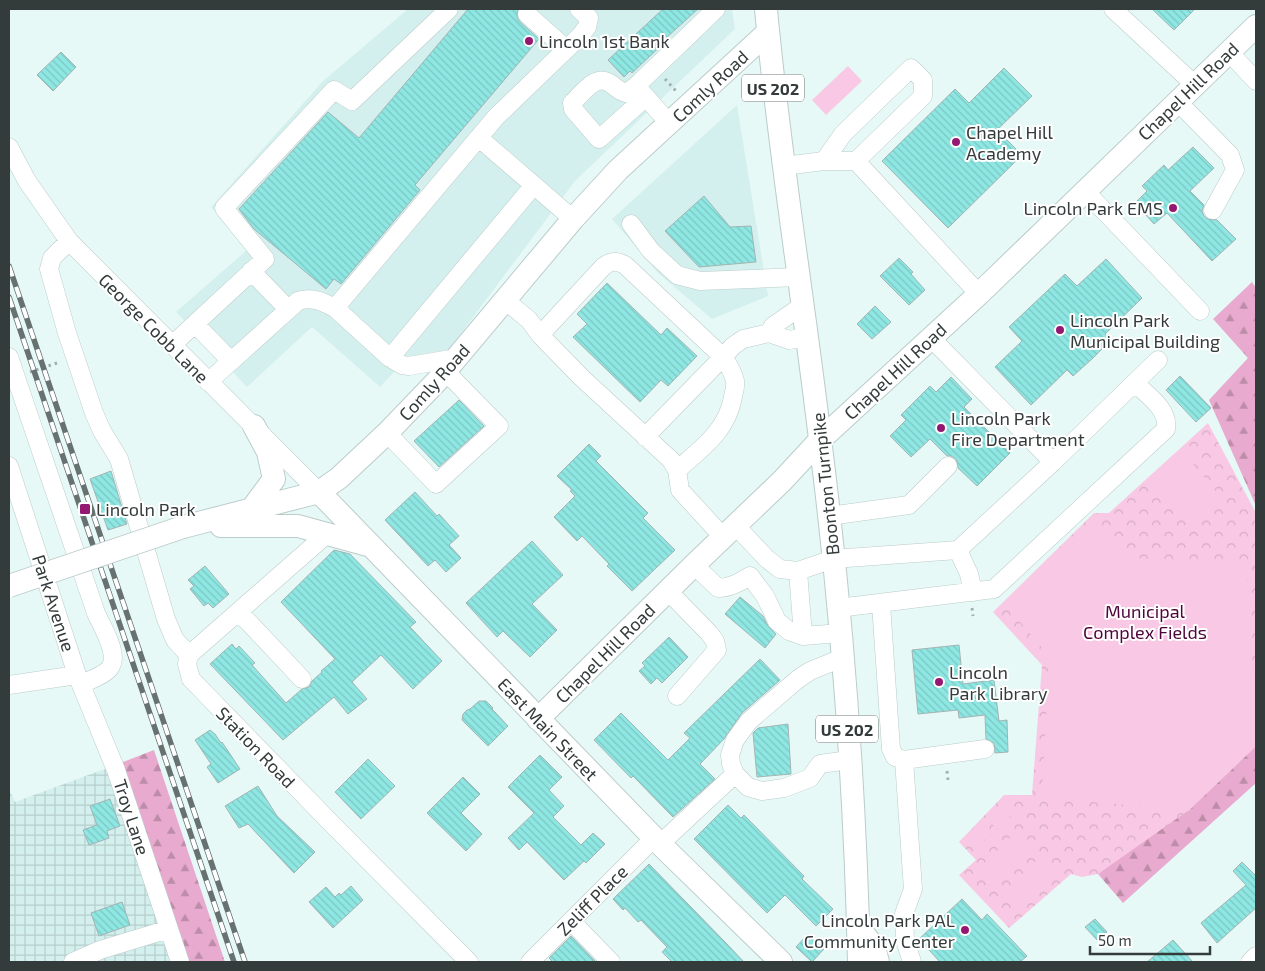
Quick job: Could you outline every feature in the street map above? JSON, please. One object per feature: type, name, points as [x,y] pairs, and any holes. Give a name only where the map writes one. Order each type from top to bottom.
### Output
[{"type":"main road","name":"Boonton Turnpike","points":[[766,9],[772,80],[829,516],[850,760],[856,849],[860,962]]},
{"type":"main road","name":"Chapel Hill Road","points":[[538,719],[782,481],[820,440],[979,294],[1084,190],[1256,26]]},
{"type":"main road","name":"Comly Road","points":[[9,586],[183,527],[319,492],[339,478],[387,433],[451,365],[573,219],[618,170],[768,32]]},
{"type":"main road","points":[[251,510],[274,479],[268,452],[254,426]]},
{"type":"main road","name":"East Main Street","points":[[319,492],[657,841],[781,962]]},
{"type":"main road","points":[[183,527],[298,526],[372,547]]},
{"type":"main road","points":[[859,928],[874,947],[878,962]]},
{"type":"street","points":[[172,345],[265,259],[224,208],[334,90],[352,101],[449,9]]},
{"type":"street","points":[[669,123],[641,92],[716,9]]},
{"type":"street","points":[[1114,9],[1195,85]]},
{"type":"street","points":[[335,308],[496,117],[580,36],[587,26],[586,12]]},
{"type":"street","points":[[527,14],[566,49]]},
{"type":"street","points":[[1229,52],[1256,81]]},
{"type":"street","points":[[784,166],[824,161],[856,161],[923,96],[923,80],[911,68],[843,134],[824,161]]},
{"type":"street","points":[[1178,102],[1230,155],[1235,170],[1213,210]]},
{"type":"street","points":[[479,138],[573,219]]},
{"type":"street","name":"George Cobb Lane","points":[[9,147],[27,181],[69,241],[319,492]]},
{"type":"street","points":[[856,161],[979,294]]},
{"type":"street","points":[[390,358],[534,185]]},
{"type":"street","points":[[1084,190],[1200,310]]},
{"type":"street","points":[[631,224],[651,251],[677,275],[700,281],[799,277]]},
{"type":"street","points":[[69,241],[52,258],[49,269],[53,290],[94,413],[102,431],[119,459],[166,619],[175,640],[189,655],[327,534]]},
{"type":"street","points":[[540,335],[608,262],[616,261],[625,264],[723,357],[736,383],[731,410],[722,428],[677,470]]},
{"type":"street","points":[[251,271],[288,309]]},
{"type":"street","points":[[208,382],[298,301],[315,299],[335,308],[390,358],[402,365],[451,365],[499,426],[436,484],[387,433]]},
{"type":"street","points":[[506,301],[529,320],[540,335],[582,378],[671,460],[677,470],[680,490],[730,532],[780,568],[798,571],[833,560],[958,550],[1053,462],[1158,360]]},
{"type":"street","points":[[769,333],[773,326],[802,305]]},
{"type":"street","points":[[195,324],[231,361]]},
{"type":"street","points":[[645,437],[733,346],[743,339],[769,333],[789,340],[807,337]]},
{"type":"street","points":[[931,338],[1053,462]]},
{"type":"street","points":[[9,357],[96,613],[113,653],[113,662],[104,673],[79,679]]},
{"type":"street","points":[[838,608],[994,590],[1166,429],[1167,422],[1164,412],[1135,382]]},
{"type":"street","name":"Park Avenue","points":[[9,466],[79,679],[9,685]]},
{"type":"street","points":[[829,516],[909,505],[948,466]]},
{"type":"street","points":[[958,550],[969,574],[973,592]]},
{"type":"street","points":[[694,565],[718,588],[732,586],[750,576],[767,559]]},
{"type":"street","points":[[798,571],[803,636]]},
{"type":"street","points":[[750,576],[765,596],[777,621],[790,631],[803,636],[840,633]]},
{"type":"street","points":[[668,591],[709,633],[715,641],[717,650],[678,696]]},
{"type":"street","points":[[881,604],[891,749],[895,757],[904,760],[985,749]]},
{"type":"street","points":[[239,612],[302,679]]},
{"type":"street","name":"Station Road","points":[[189,655],[187,664],[190,679],[311,804],[469,962]]},
{"type":"street","points":[[842,658],[810,671],[798,679],[749,721],[735,740],[730,755],[735,774],[748,788],[762,791],[784,788],[810,778],[820,764],[850,760]]},
{"type":"street","name":"Troy Lane","points":[[79,679],[116,770],[180,962]]},
{"type":"street","points":[[904,760],[913,890],[904,914],[905,940],[912,962]]},
{"type":"street","name":"Zeliff Place","points":[[530,962],[657,841],[735,774]]},
{"type":"street","points":[[571,922],[612,962]]},
{"type":"street","points":[[73,962],[100,950],[169,929]]},
{"type":"street","points":[[1250,962],[1256,956]]},
{"type":"path","points":[[661,75],[676,91]]},
{"type":"path","points":[[15,377],[75,357]]},
{"type":"shaded area","points":[[408,9],[732,9],[735,29],[575,181],[450,348],[420,373],[395,371],[380,387],[312,327],[247,387],[176,312],[247,250],[211,207],[323,81]]},
{"type":"shaded area","points":[[737,105],[768,296],[712,319],[658,273],[612,219]]},
{"type":"shaded area","points":[[118,764],[181,962],[9,962],[9,789],[15,802]]},
{"type":"green space","points":[[848,66],[862,81],[826,115],[812,100]]},
{"type":"green space","points":[[1252,282],[1256,288],[1256,506],[1209,400],[1248,358],[1213,319]]},
{"type":"green space","name":"Municipal Complex Fields","points":[[1208,423],[1256,513],[1256,746],[1189,810],[1098,874],[1082,877],[1071,874],[1009,928],[959,875],[976,860],[959,842],[1004,795],[1032,795],[1042,665],[993,612],[1094,513],[1109,513]]},
{"type":"green space","points":[[1182,451],[1225,502],[1192,530],[1149,479]]},
{"type":"green space","name":"Municipal Complex Fields","points":[[1096,522],[1135,558],[1247,566],[1253,676],[1256,681],[1256,746],[1189,810],[1042,798],[1049,656],[1008,608]]},
{"type":"green space","points":[[1256,746],[1256,783],[1123,903],[1098,874],[1139,840],[1189,810]]},
{"type":"green space","points":[[154,750],[225,962],[181,962],[118,764]]},
{"type":"green space","points":[[1006,803],[1014,813],[997,829],[988,820]]},
{"type":"green space","points":[[983,824],[991,834],[974,850],[966,841]]},
{"type":"green space","points":[[1018,830],[1036,848],[994,888],[977,870]]},
{"type":"green space","points":[[1042,855],[1059,875],[1018,914],[1001,895]]},
{"type":"building","points":[[468,9],[518,9],[517,17],[520,22],[539,39],[415,185],[420,190],[341,284],[334,279],[326,289],[254,229],[239,209],[328,112],[359,138]]},
{"type":"building","points":[[663,9],[698,9],[632,73],[630,71],[624,77],[608,60]]},
{"type":"building","points":[[1152,9],[1195,9],[1174,30]]},
{"type":"building","points":[[61,52],[76,67],[53,91],[37,75]]},
{"type":"building","name":"Chapel Hill Academy","points":[[1004,68],[1032,96],[997,130],[1022,155],[948,228],[882,161],[955,89],[969,103]]},
{"type":"building","name":"Lincoln Park EMS","points":[[1193,147],[1214,168],[1190,191],[1204,205],[1202,211],[1204,216],[1208,219],[1217,220],[1236,239],[1212,261],[1167,213],[1154,224],[1135,203],[1147,191],[1142,186],[1164,165],[1168,170]]},
{"type":"building","points":[[704,196],[730,227],[751,226],[756,262],[699,267],[665,231]]},
{"type":"building","points":[[899,258],[913,272],[911,274],[925,290],[909,305],[880,276]]},
{"type":"building","name":"Lincoln Park Municipal Building","points":[[1106,259],[1142,298],[1105,334],[1111,340],[1092,359],[1073,376],[1067,370],[1031,405],[995,367],[1022,341],[1009,327],[1065,274],[1077,286]]},
{"type":"building","points":[[607,283],[661,335],[667,328],[697,356],[668,386],[661,380],[640,402],[573,337],[587,324],[577,314]]},
{"type":"building","points":[[875,306],[891,322],[872,339],[857,324]]},
{"type":"building","points":[[1180,376],[1211,408],[1196,422],[1166,390]]},
{"type":"building","name":"Lincoln Park Fire Department","points":[[951,377],[972,399],[964,407],[1010,453],[977,486],[958,468],[956,459],[947,456],[930,439],[911,457],[890,436],[906,420],[901,415],[930,386],[936,392]]},
{"type":"building","points":[[459,400],[484,426],[439,467],[414,441]]},
{"type":"building","points":[[589,444],[601,456],[596,461],[648,513],[643,518],[675,550],[632,591],[607,566],[609,564],[582,536],[577,541],[554,517],[575,496],[570,491],[572,490],[557,476]]},
{"type":"building","name":"Lincoln Park","points":[[111,471],[127,524],[108,530],[90,479]]},
{"type":"building","points":[[415,492],[459,536],[449,545],[461,558],[446,572],[435,560],[428,566],[385,520]]},
{"type":"building","points":[[532,541],[563,575],[532,604],[557,630],[530,657],[503,631],[497,637],[466,603]]},
{"type":"building","points":[[334,550],[350,554],[416,622],[410,627],[442,661],[413,689],[381,655],[352,682],[367,699],[348,714],[334,697],[283,740],[210,664],[232,644],[236,649],[239,646],[255,663],[252,665],[286,703],[302,689],[309,687],[321,671],[335,659],[281,602]]},
{"type":"building","points":[[205,566],[229,594],[213,608],[208,603],[204,606],[190,589],[194,586],[188,580]]},
{"type":"building","points":[[740,597],[763,616],[768,626],[776,634],[765,648],[725,614]]},
{"type":"building","points":[[669,637],[688,657],[662,683],[657,678],[651,684],[639,671],[645,666],[642,663]]},
{"type":"building","name":"Lincoln Park Library","points":[[959,645],[963,684],[994,680],[999,721],[1007,720],[1008,752],[995,753],[994,743],[986,739],[985,715],[959,718],[958,710],[918,714],[912,650]]},
{"type":"building","points":[[760,659],[780,680],[742,713],[724,739],[700,764],[715,779],[673,817],[594,740],[621,713],[668,760],[690,738],[684,733]]},
{"type":"building","points":[[479,701],[486,701],[508,726],[488,746],[462,720],[463,714]]},
{"type":"building","points":[[788,724],[791,774],[757,777],[753,733],[758,728]]},
{"type":"building","points":[[210,730],[222,742],[240,769],[218,783],[207,767],[211,764],[195,740]]},
{"type":"building","points":[[540,755],[562,777],[549,790],[564,806],[553,817],[581,845],[593,833],[605,844],[586,863],[584,861],[564,880],[527,842],[519,850],[508,838],[534,813],[508,787]]},
{"type":"building","points":[[368,759],[395,786],[361,819],[335,792]]},
{"type":"building","points":[[463,777],[480,794],[461,813],[482,834],[466,851],[427,813]]},
{"type":"building","points":[[258,786],[277,816],[315,852],[294,873],[248,824],[239,828],[225,806]]},
{"type":"building","points":[[110,799],[120,826],[107,831],[109,838],[89,845],[83,830],[97,825],[90,806]]},
{"type":"building","points":[[728,805],[741,818],[744,815],[804,876],[802,879],[833,909],[816,926],[785,895],[767,913],[694,839]]},
{"type":"building","points":[[1242,862],[1256,876],[1256,908],[1217,943],[1201,923],[1246,885],[1233,871]]},
{"type":"building","points":[[649,864],[744,962],[672,962],[662,952],[667,947],[641,920],[638,922],[625,908],[623,910],[613,899]]},
{"type":"building","points":[[351,886],[363,900],[333,928],[309,902],[326,887],[335,897],[339,893],[341,895]]},
{"type":"building","name":"Lincoln Park PAL Community Center","points":[[962,899],[982,920],[987,914],[1027,956],[1020,962],[940,962],[919,939]]},
{"type":"building","points":[[122,902],[130,925],[99,936],[91,913]]},
{"type":"building","points":[[1095,919],[1107,932],[1098,941],[1085,927]]},
{"type":"building","points":[[808,934],[824,949],[812,962],[796,947]]},
{"type":"building","points":[[571,936],[596,962],[553,962],[549,958]]},
{"type":"building","points":[[1173,940],[1193,962],[1147,962]]},
{"type":"railway","points":[[9,266],[245,962]]},
{"type":"railway","points":[[9,297],[234,962]]},
{"type":"place","name":"Lincoln 1st Bank","points":[[529,41]]},
{"type":"place","name":"Chapel Hill Academy","points":[[956,142]]},
{"type":"place","name":"Lincoln Park EMS","points":[[1173,208]]},
{"type":"place","name":"Lincoln Park Municipal Building","points":[[1060,330]]},
{"type":"place","name":"Lincoln Park Fire Department","points":[[941,428]]},
{"type":"place","name":"Lincoln Park","points":[[85,509]]},
{"type":"place","name":"Lincoln Park Library","points":[[939,682]]},
{"type":"place","name":"Lincoln Park PAL Community Center","points":[[965,930]]}]
